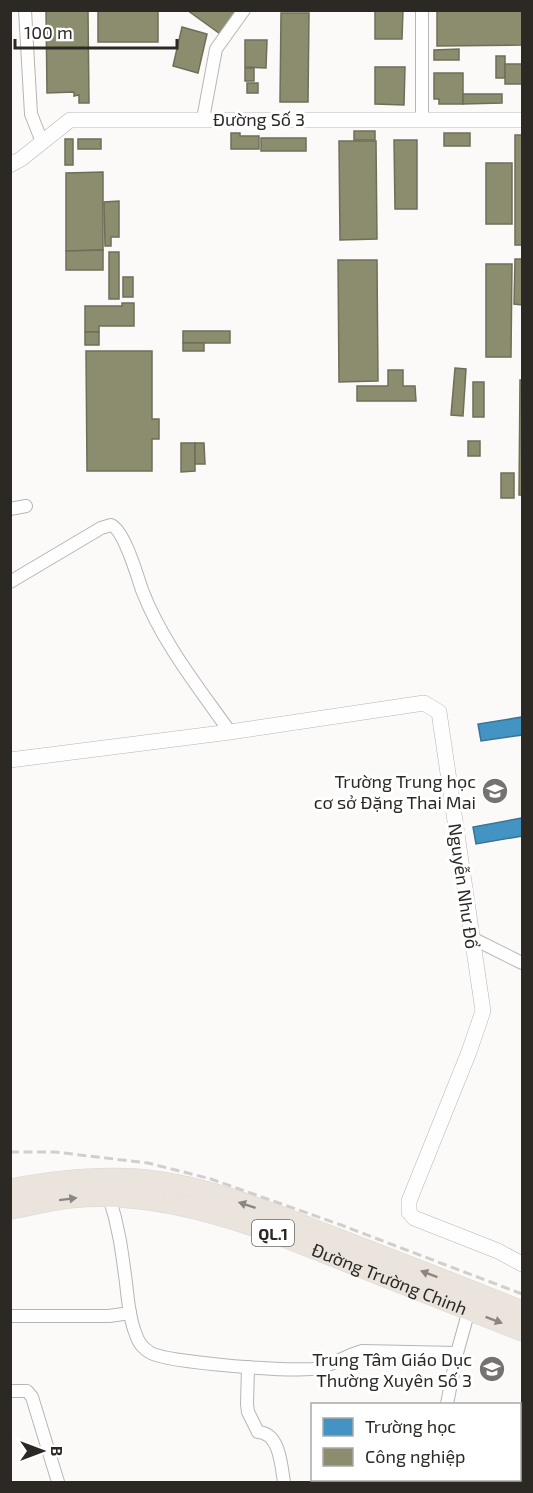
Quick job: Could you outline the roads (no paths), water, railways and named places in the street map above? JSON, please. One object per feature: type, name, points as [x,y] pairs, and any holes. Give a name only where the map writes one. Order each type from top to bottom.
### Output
[{"type":"highway","name":"Đường Trường Chinh","points":[[10,1189],[69,1179],[106,1178],[148,1181],[214,1194],[277,1215],[521,1307]]},
{"type":"highway","name":"Đường Trường Chinh","points":[[10,1209],[70,1198],[130,1198],[163,1203],[239,1221],[522,1331]]},
{"type":"street","points":[[25,10],[31,114],[42,142]]},
{"type":"street","points":[[203,119],[216,49],[244,10]]},
{"type":"street","points":[[422,10],[422,118]]},
{"type":"street","name":"Đường Số 3","points":[[10,165],[21,159],[70,120],[422,118],[522,120]]},
{"type":"street","points":[[10,509],[26,506]]},
{"type":"street","points":[[10,582],[100,528],[115,526],[165,636],[230,732]]},
{"type":"street","name":"Nguyễn Như Đổ","points":[[10,760],[230,732],[424,703],[439,712],[483,1011],[409,1202],[409,1212],[414,1218],[498,1251],[522,1264]]},
{"type":"street","points":[[472,938],[522,963]]},
{"type":"street","points":[[109,1197],[118,1225],[134,1331],[142,1347],[153,1354],[167,1359],[305,1370],[320,1368],[348,1354],[362,1351],[457,1353]]},
{"type":"street","points":[[447,1403],[457,1353],[469,1310]]},
{"type":"street","points":[[10,1316],[109,1316],[130,1313]]},
{"type":"street","points":[[248,1367],[248,1412],[258,1432],[266,1432],[273,1439],[284,1482]]},
{"type":"street","points":[[10,1391],[30,1392],[58,1482]]},
{"type":"railway","points":[[10,1152],[55,1152],[148,1163],[211,1179],[341,1225],[522,1294]]},
{"type":"place","name":"Trường Trung học cơ sở Đặng Thai Mai","points":[[495,791]]},
{"type":"place","name":"Trung Tâm Giáo Dục Thường Xuyên Số 3","points":[[492,1369]]}]
